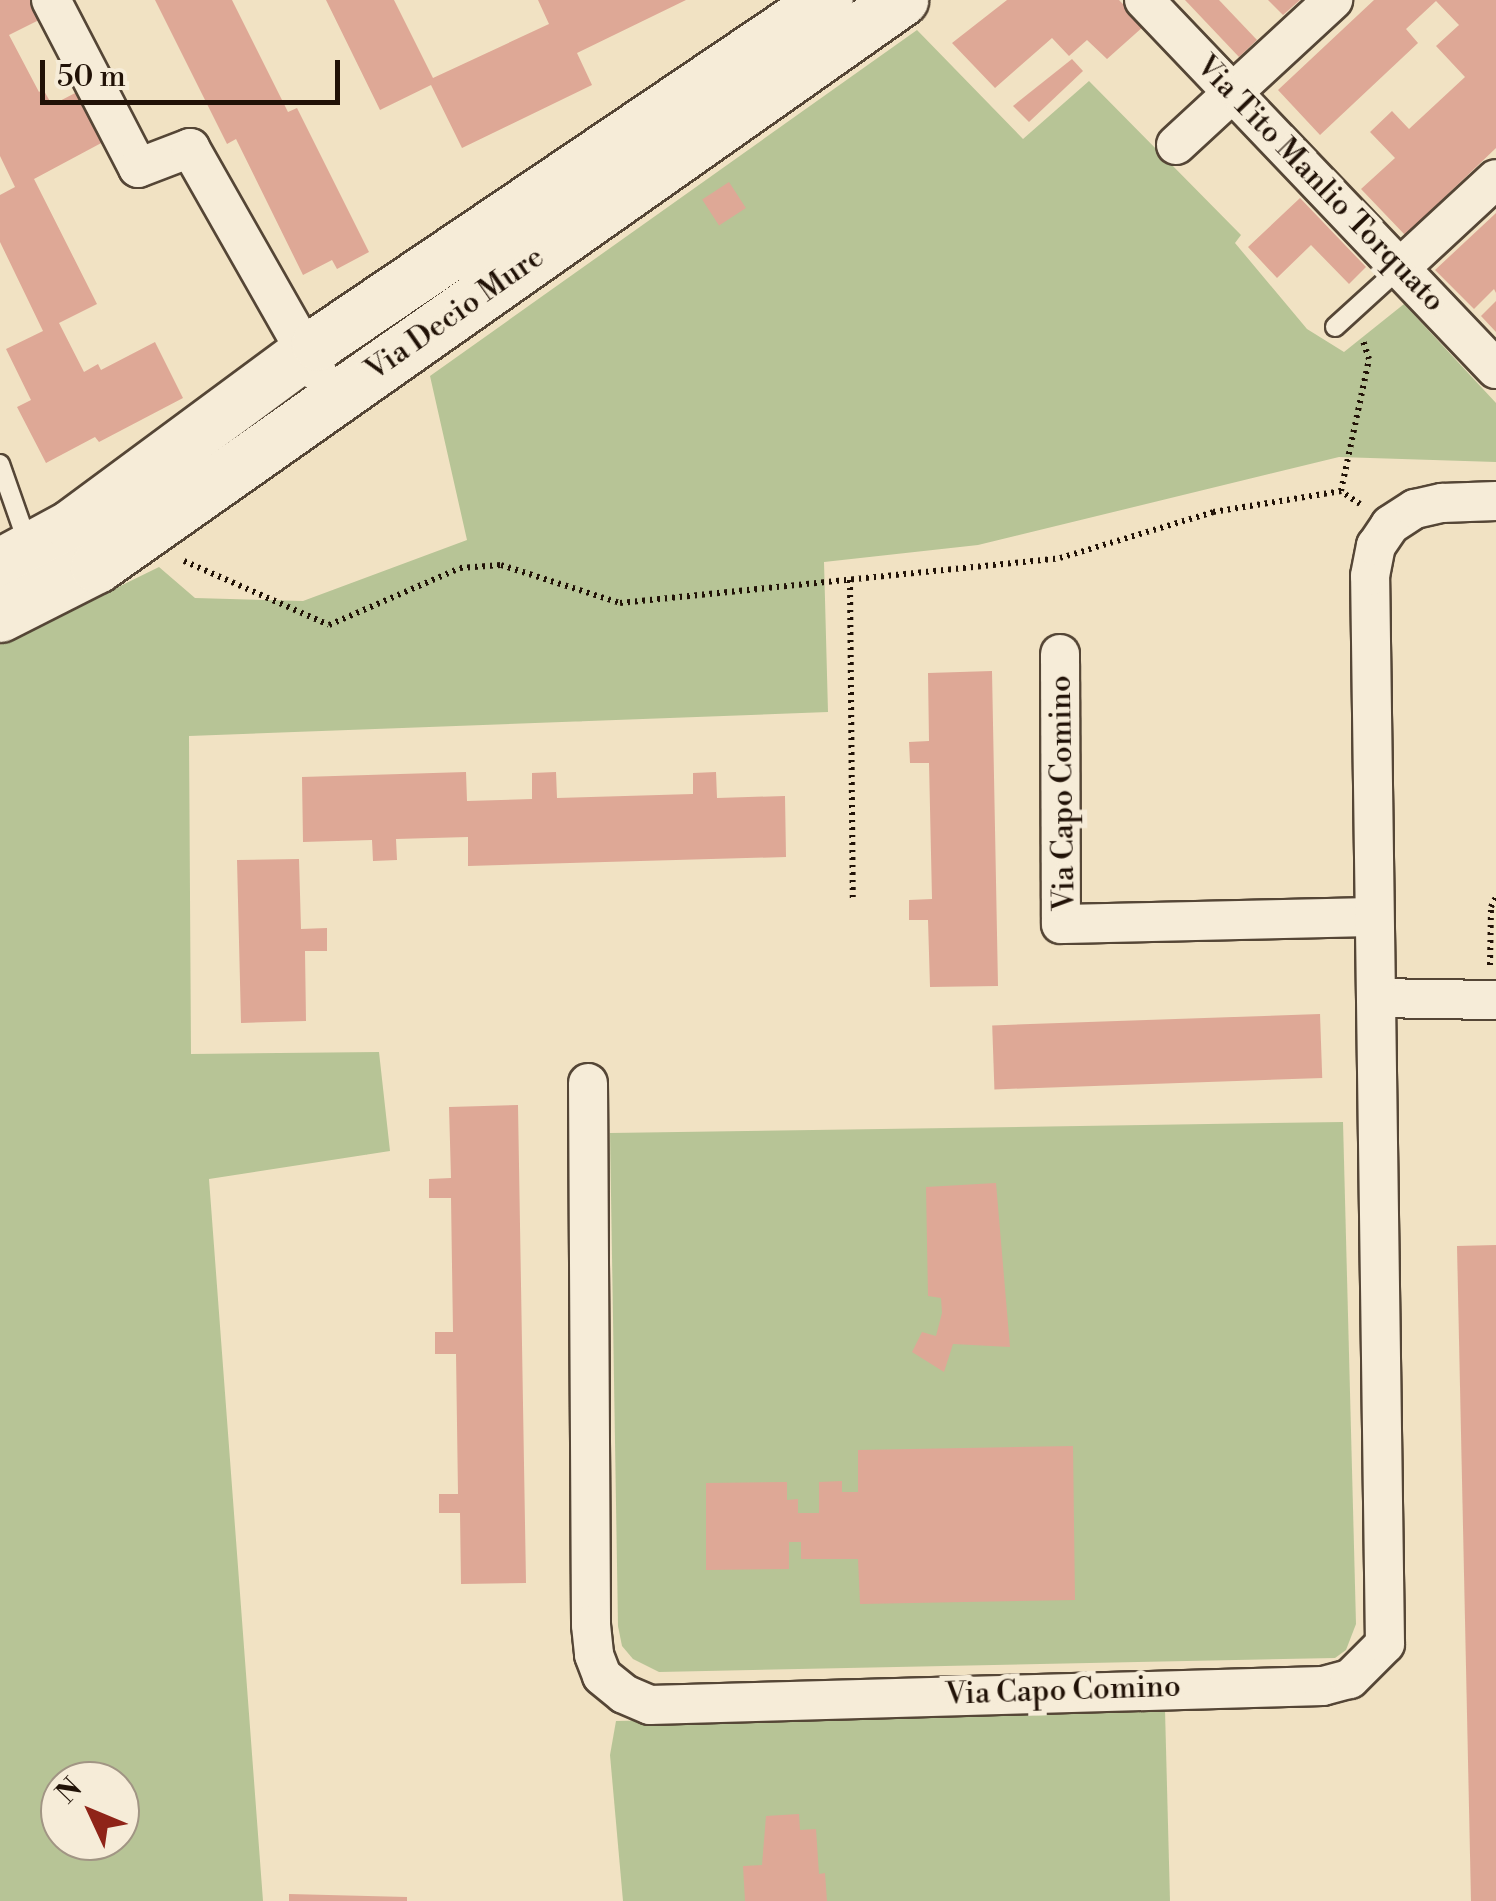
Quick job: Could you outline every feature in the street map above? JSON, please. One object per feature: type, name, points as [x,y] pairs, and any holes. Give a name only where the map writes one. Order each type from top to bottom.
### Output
[{"type":"street","points":[[50,0],[138,168],[190,148],[332,401]]},
{"type":"street","name":"Via Decio Mure","points":[[15,557],[72,526],[307,352],[805,21],[902,0]]},
{"type":"street","name":"Via Tito Manlio Torquato","points":[[1144,0],[1496,368]]},
{"type":"street","points":[[1176,145],[1333,0]]},
{"type":"street","name":"Via Decio Mure","points":[[0,616],[98,567],[332,401],[805,21]]},
{"type":"street","points":[[1401,268],[1496,179]]},
{"type":"street","points":[[1390,525],[1416,509],[1442,502],[1496,500]]},
{"type":"street","name":"Via Capo Comino","points":[[588,1083],[591,1625],[594,1655],[602,1676],[624,1694],[650,1704],[1323,1686],[1350,1680],[1385,1644],[1370,576],[1376,546],[1390,525]]},
{"type":"street","name":"Via Capo Comino","points":[[1060,654],[1061,924],[1374,917]]},
{"type":"street","points":[[1376,998],[1492,1000]]},
{"type":"lane","points":[[1335,327],[1401,268]]},
{"type":"lane","points":[[0,464],[15,557]]},
{"type":"path","points":[[1341,491],[1369,359],[1354,310]]},
{"type":"path","points":[[138,538],[329,625],[460,568],[502,565],[620,603],[1060,558],[1213,512],[1341,491],[1390,525]]},
{"type":"path","points":[[850,580],[853,900]]},
{"type":"path","points":[[1492,1000],[1491,907],[1496,898]]},
{"type":"green space","points":[[917,30],[1023,139],[1089,81],[1241,235],[1235,243],[1307,329],[1344,352],[1404,304],[1496,403],[1496,462],[1339,457],[978,545],[824,562],[828,712],[189,736],[191,1054],[379,1052],[390,1151],[209,1179],[263,1901],[0,1901],[0,645],[159,567],[195,598],[303,601],[467,540],[430,376]]},
{"type":"green space","points":[[1343,1122],[1356,1624],[1346,1650],[1335,1658],[659,1672],[633,1659],[622,1646],[618,1626],[610,1133]]},
{"type":"green space","points":[[1165,1710],[1170,1901],[623,1901],[610,1755],[616,1721]]},
{"type":"building","points":[[0,0],[36,0],[45,17],[9,35],[39,92],[43,89],[52,105],[79,91],[105,141],[34,179],[97,304],[59,323],[84,372],[98,364],[101,370],[155,342],[183,398],[99,442],[95,437],[46,463],[17,407],[31,400],[6,349],[43,331],[0,242],[0,195],[15,187],[0,156]]},
{"type":"building","points":[[155,0],[232,0],[288,112],[297,108],[369,252],[337,269],[332,260],[303,275],[236,139],[227,144]]},
{"type":"building","points":[[326,0],[394,0],[433,78],[549,24],[538,0],[686,0],[577,53],[592,85],[462,148],[431,85],[380,110]]},
{"type":"building","points":[[1007,0],[1119,0],[1144,26],[1107,59],[1087,40],[1069,56],[1052,38],[995,88],[952,43]]},
{"type":"building","points":[[1185,0],[1219,0],[1257,40],[1239,57]]},
{"type":"building","points":[[1268,0],[1300,0],[1283,15]]},
{"type":"building","points":[[1374,0],[1496,0],[1496,148],[1405,235],[1361,189],[1395,158],[1370,132],[1392,111],[1409,129],[1465,77],[1436,46],[1459,25],[1436,1],[1406,29],[1418,43],[1320,135],[1278,90]]},
{"type":"building","points":[[1072,59],[1083,71],[1029,122],[1013,106]]},
{"type":"building","points":[[729,182],[746,208],[719,225],[702,199]]},
{"type":"building","points":[[1300,198],[1366,267],[1349,284],[1311,245],[1277,278],[1248,247]]},
{"type":"building","points":[[1496,213],[1496,293],[1494,289],[1474,309],[1435,270]]},
{"type":"building","points":[[1496,301],[1496,332],[1481,316]]},
{"type":"building","points":[[992,671],[998,986],[930,987],[928,920],[909,920],[909,900],[932,899],[929,763],[910,763],[909,742],[929,741],[928,673]]},
{"type":"building","points":[[466,772],[467,801],[532,799],[532,773],[556,772],[557,798],[693,794],[693,773],[716,772],[717,798],[785,796],[786,857],[468,866],[468,837],[396,839],[397,860],[373,861],[372,840],[303,842],[302,777]]},
{"type":"building","points":[[299,859],[301,929],[327,928],[327,951],[305,951],[306,1021],[241,1023],[237,860]]},
{"type":"building","points":[[1320,1014],[1322,1078],[994,1089],[992,1025]]},
{"type":"building","points":[[518,1105],[526,1583],[461,1584],[460,1513],[439,1513],[439,1494],[458,1494],[456,1354],[435,1354],[435,1332],[453,1332],[451,1198],[429,1198],[429,1179],[451,1178],[449,1107]]},
{"type":"building","points":[[996,1183],[1010,1347],[953,1344],[944,1372],[912,1352],[922,1332],[936,1336],[942,1313],[941,1298],[928,1296],[926,1187]]},
{"type":"building","points":[[1496,1245],[1496,1901],[1471,1901],[1457,1246]]},
{"type":"building","points":[[1073,1446],[1075,1600],[860,1604],[858,1559],[801,1559],[801,1542],[789,1542],[789,1569],[706,1570],[706,1483],[787,1482],[787,1500],[798,1499],[798,1513],[819,1513],[819,1482],[842,1481],[842,1492],[858,1492],[858,1450]]},
{"type":"building","points":[[799,1814],[800,1830],[816,1829],[819,1874],[825,1873],[827,1901],[745,1901],[743,1866],[762,1865],[766,1816]]},
{"type":"building","points":[[289,1894],[407,1897],[407,1901],[289,1901]]}]
